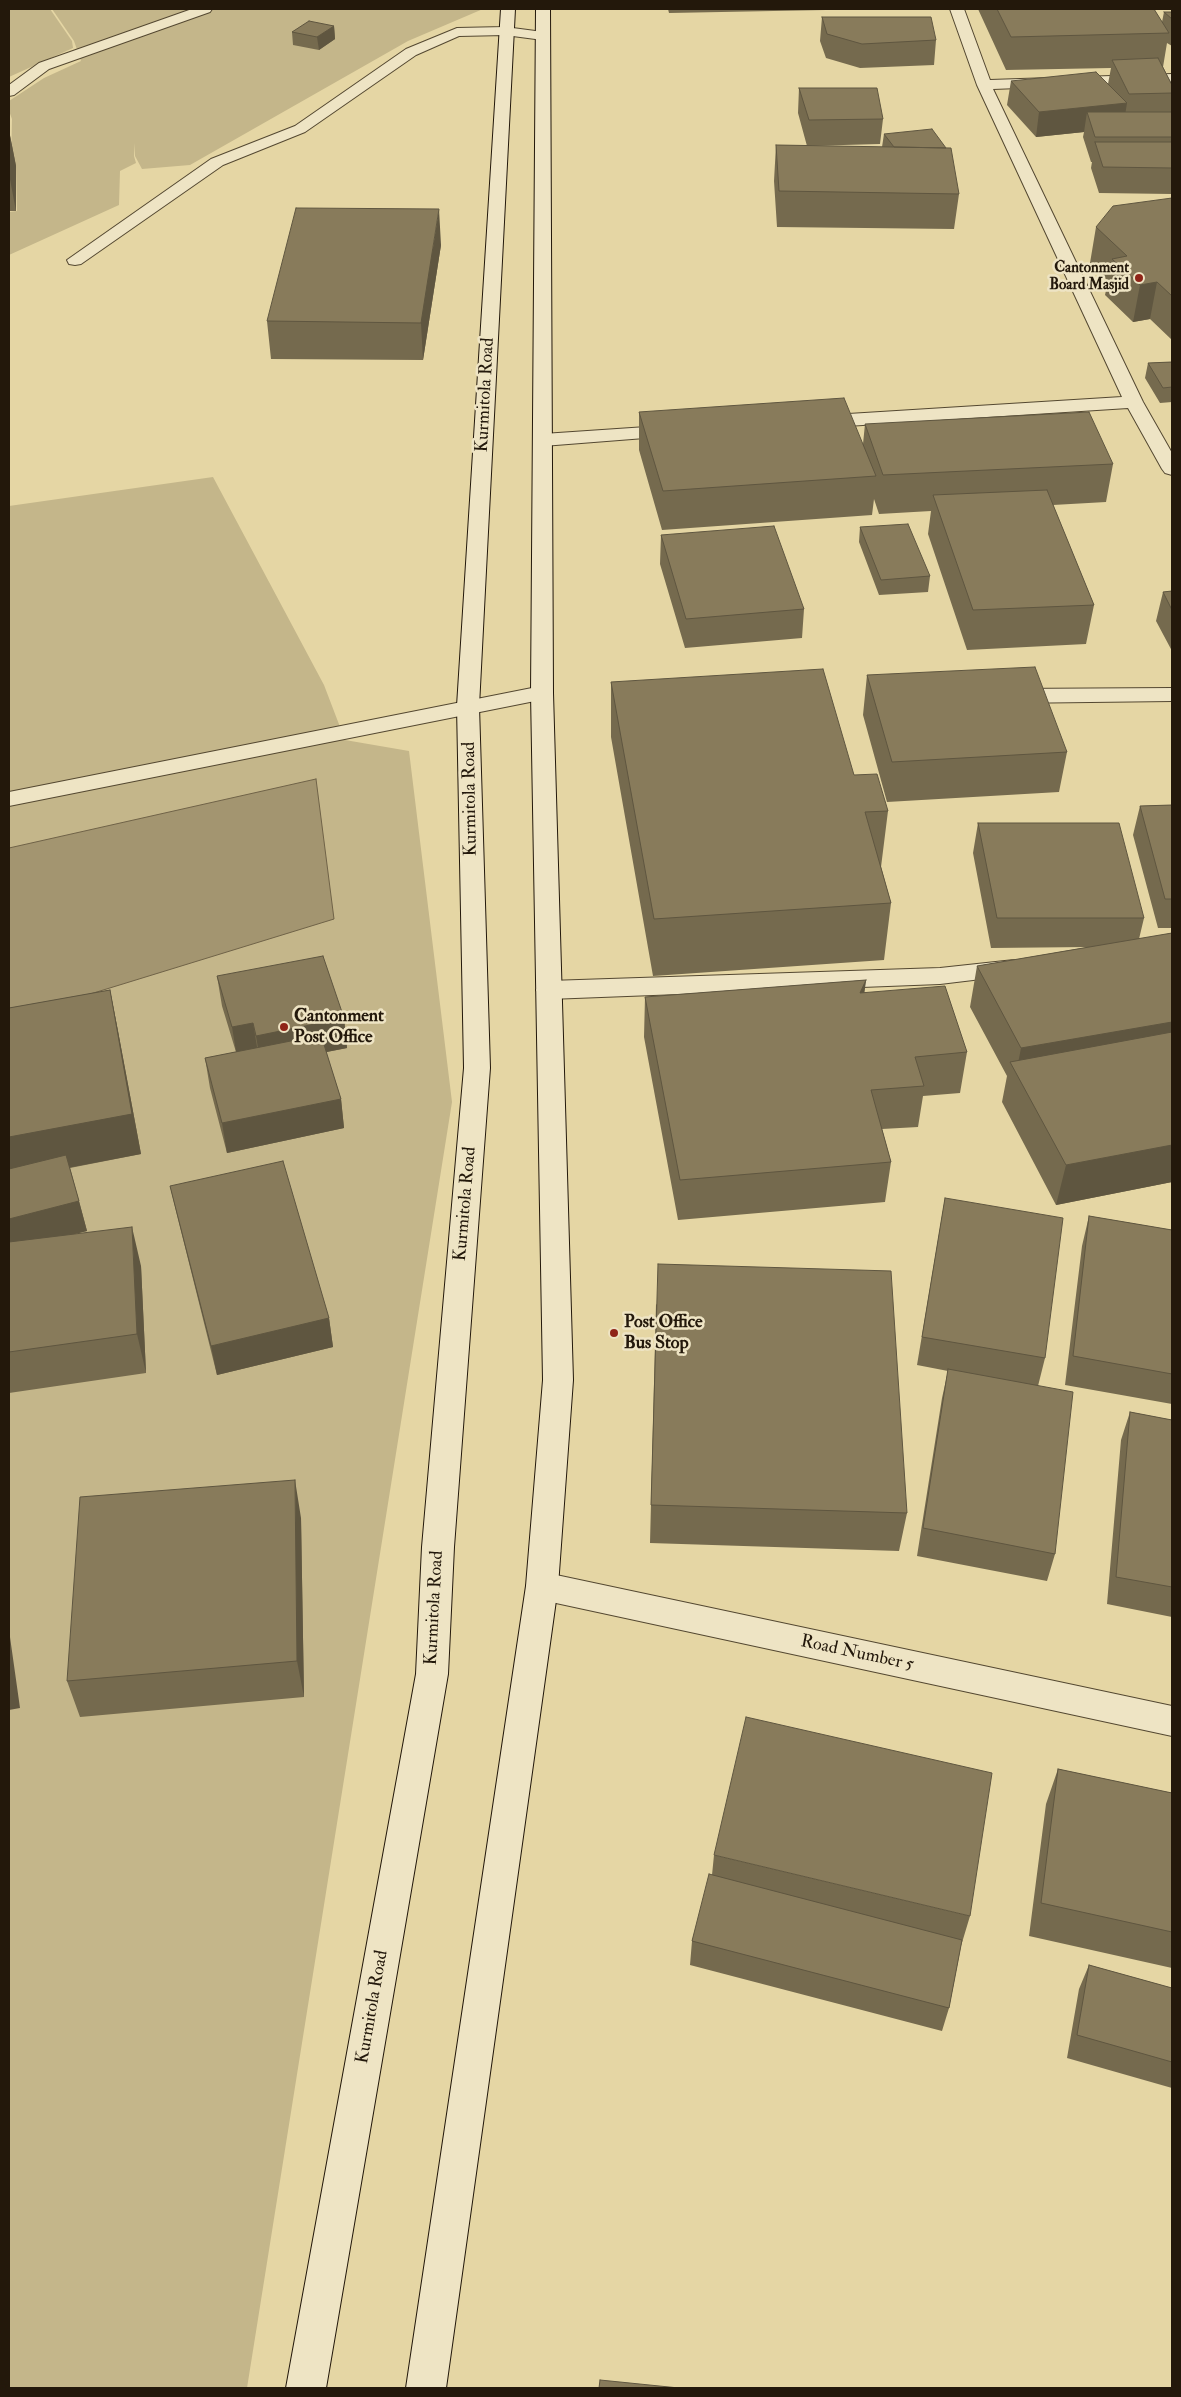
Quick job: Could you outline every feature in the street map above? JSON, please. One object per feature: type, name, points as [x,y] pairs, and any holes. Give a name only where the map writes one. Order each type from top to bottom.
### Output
[{"type":"main road","points":[[9,92],[44,66],[205,9]]},
{"type":"main road","points":[[426,2388],[542,1586],[558,1380],[542,693],[543,9]]},
{"type":"main road","points":[[957,9],[984,85],[1134,402],[1172,469]]},
{"type":"main road","points":[[75,260],[217,162],[300,129],[412,52],[457,32],[506,20],[543,36]]},
{"type":"main road","name":"Kurmitola Road","points":[[306,2388],[432,1674],[438,1547],[477,1068],[468,706],[506,20]]},
{"type":"main road","points":[[984,85],[1172,78]]},
{"type":"main road","points":[[799,423],[1134,402]]},
{"type":"main road","points":[[543,440],[691,430]]},
{"type":"main road","points":[[9,799],[468,706],[542,693]]},
{"type":"main road","points":[[990,696],[1172,694]]},
{"type":"main road","points":[[549,990],[940,976],[1037,965]]},
{"type":"main road","name":"Road Number 5","points":[[542,1586],[1172,1721]]},
{"type":"shaded area","points":[[9,9],[50,9],[72,41],[73,48],[9,77]]},
{"type":"shaded area","points":[[52,9],[483,9],[408,41],[190,165],[142,169],[135,156],[134,143],[134,156],[136,163],[120,171],[119,205],[9,255],[9,212],[17,211],[16,167],[11,167],[12,119],[9,111],[9,101],[44,78],[81,61],[74,41]]},
{"type":"shaded area","points":[[213,477],[324,685],[345,740],[409,751],[452,1102],[247,2388],[9,2388],[9,506]]},
{"type":"shaded area","points":[[316,779],[334,919],[9,1019],[9,848]]},
{"type":"building","points":[[997,9],[1154,9],[1169,33],[1011,37]]},
{"type":"building","points":[[1164,12],[1172,12],[1172,19]]},
{"type":"building","points":[[822,17],[931,17],[936,40],[862,44],[827,34]]},
{"type":"building","points":[[309,21],[334,26],[317,37],[292,32]]},
{"type":"building","points":[[1158,58],[1172,85],[1172,93],[1129,94],[1112,60]]},
{"type":"building","points":[[1096,72],[1127,103],[1039,112],[1011,81]]},
{"type":"building","points":[[799,88],[877,88],[883,119],[809,120]]},
{"type":"building","points":[[1087,112],[1172,112],[1172,137],[1095,137]]},
{"type":"building","points":[[932,129],[946,148],[894,147],[884,134]]},
{"type":"building","points":[[1095,142],[1172,142],[1172,168],[1103,167]]},
{"type":"building","points":[[776,145],[951,148],[959,194],[779,191]]},
{"type":"building","points":[[1172,198],[1172,296],[1157,282],[1140,285],[1112,259],[1127,256],[1096,227],[1113,206]]},
{"type":"building","points":[[296,208],[439,209],[421,323],[267,321]]},
{"type":"building","points":[[1172,362],[1172,387],[1163,388],[1148,363]]},
{"type":"building","points":[[844,398],[876,476],[663,491],[639,412]]},
{"type":"building","points":[[1089,412],[1113,464],[883,475],[865,424]]},
{"type":"building","points":[[1047,490],[1094,605],[973,610],[933,495]]},
{"type":"building","points":[[908,524],[930,576],[881,580],[860,527]]},
{"type":"building","points":[[774,526],[804,609],[686,619],[661,535]]},
{"type":"building","points":[[1172,591],[1172,610],[1163,592]]},
{"type":"building","points":[[1035,667],[1067,752],[892,762],[867,675]]},
{"type":"building","points":[[823,669],[854,775],[877,774],[888,811],[865,812],[891,903],[654,919],[611,682]]},
{"type":"building","points":[[1172,805],[1172,899],[1165,899],[1140,806]]},
{"type":"building","points":[[978,823],[1119,823],[1144,918],[997,918]]},
{"type":"building","points":[[1172,933],[1172,1022],[1021,1048],[977,966]]},
{"type":"building","points":[[323,956],[344,1018],[256,1036],[253,1023],[232,1027],[217,976]]},
{"type":"building","points":[[866,980],[860,993],[945,986],[967,1052],[915,1057],[924,1086],[871,1090],[891,1162],[680,1180],[645,997]]},
{"type":"building","points":[[110,990],[132,1114],[9,1137],[9,1008]]},
{"type":"building","points":[[1172,1032],[1172,1145],[1066,1165],[1010,1062]]},
{"type":"building","points":[[321,1035],[341,1099],[222,1123],[205,1058]]},
{"type":"building","points":[[66,1155],[79,1201],[9,1219],[9,1169]]},
{"type":"building","points":[[283,1161],[329,1318],[211,1346],[170,1186]]},
{"type":"building","points":[[945,1198],[1063,1218],[1045,1358],[922,1337]]},
{"type":"building","points":[[1089,1216],[1172,1230],[1172,1374],[1073,1356]]},
{"type":"building","points":[[132,1227],[137,1334],[9,1352],[9,1242]]},
{"type":"building","points":[[658,1264],[891,1271],[907,1513],[651,1505]]},
{"type":"building","points":[[948,1369],[1073,1392],[1055,1554],[923,1528]]},
{"type":"building","points":[[1130,1412],[1172,1420],[1172,1587],[1116,1577]]},
{"type":"building","points":[[295,1480],[297,1661],[67,1681],[80,1497]]},
{"type":"building","points":[[746,1717],[992,1773],[970,1916],[714,1855]]},
{"type":"building","points":[[1058,1769],[1172,1793],[1172,1932],[1041,1903]]},
{"type":"building","points":[[709,1874],[962,1940],[949,2008],[692,1941]]},
{"type":"building","points":[[1089,1965],[1172,1988],[1172,2062],[1077,2035]]},
{"type":"building","points":[[600,2380],[679,2388],[599,2388]]},
{"type":"place","name":"Cantonment Board Masjid","points":[[1139,278]]},
{"type":"place","name":"Cantonment Post Office","points":[[284,1027]]},
{"type":"place","name":"Post Office Bus Stop","points":[[614,1333]]}]
